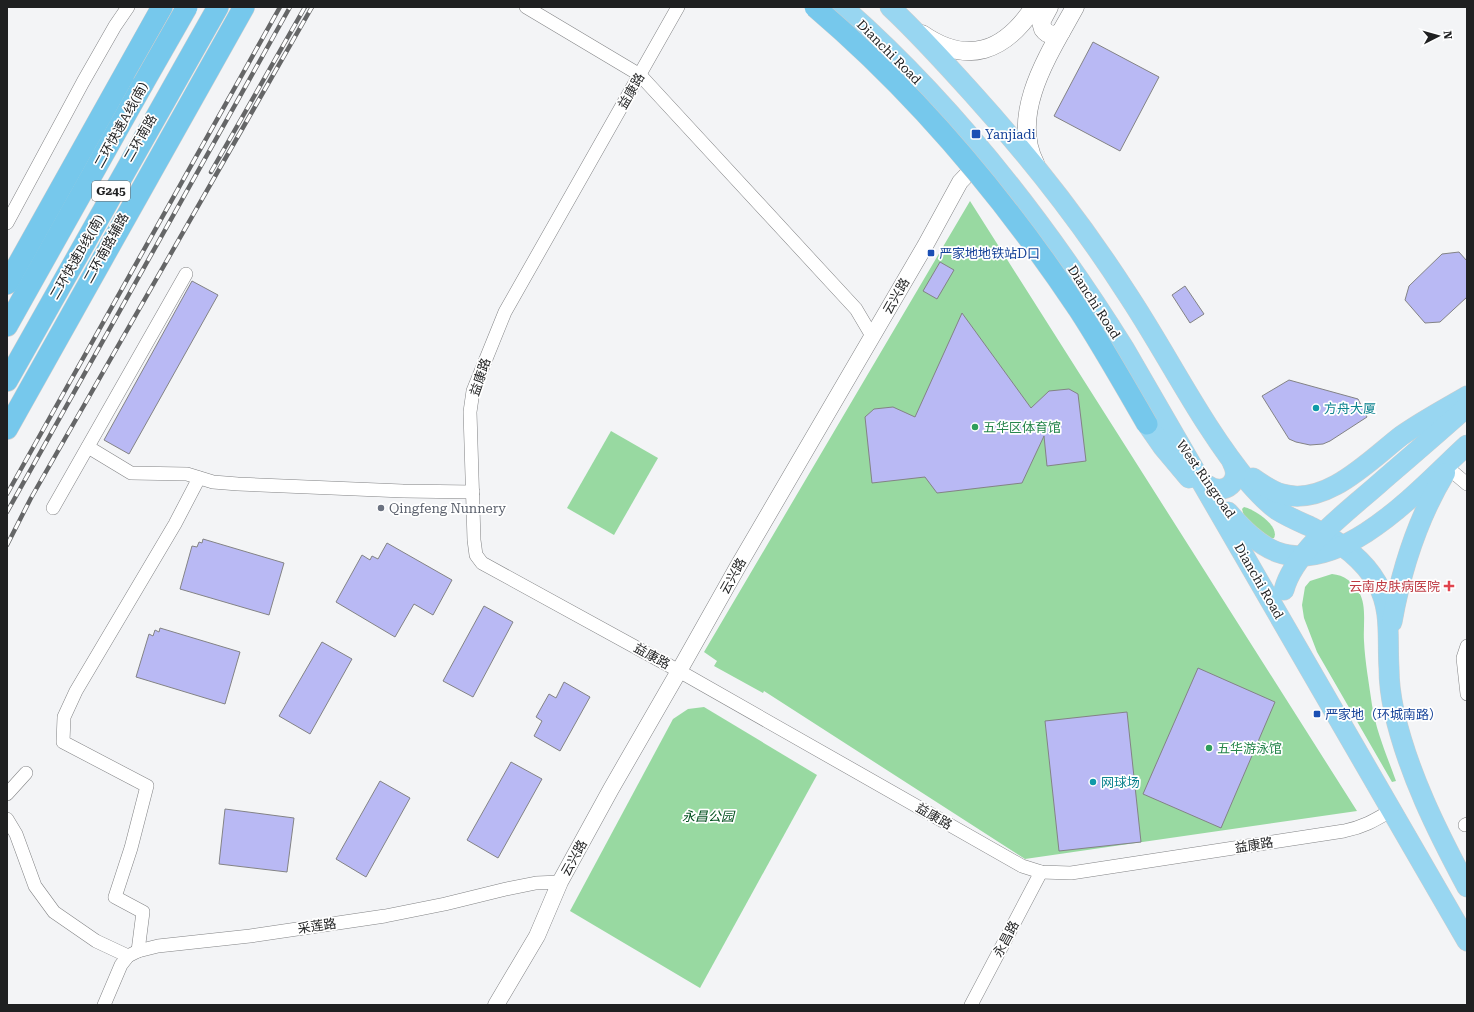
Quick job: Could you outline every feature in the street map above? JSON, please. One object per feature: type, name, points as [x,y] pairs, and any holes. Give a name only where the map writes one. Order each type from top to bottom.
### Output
[{"type":"highway","points":[[7,284],[162,7]]},
{"type":"highway","name":"二环快速A线(南)","points":[[7,326],[187,7]]},
{"type":"highway","name":"二环快速B线(南)","points":[[7,381],[218,7]]},
{"type":"highway","points":[[7,429],[244,7]]},
{"type":"highway","points":[[815,7],[864,51],[897,84],[991,190],[1079,310],[1147,424]]},
{"type":"main road","points":[[166,53],[182,7]]},
{"type":"main road","name":"二环南路","points":[[7,334],[192,7]]},
{"type":"main road","name":"二环南路","points":[[7,374],[214,7]]},
{"type":"main road","name":"Dianchi Road","points":[[843,7],[906,67],[985,156],[1019,197],[1064,257],[1109,324],[1211,494],[1218,489],[1228,487],[1235,478],[1236,472],[1232,462]]},
{"type":"main road","points":[[894,11],[918,32],[937,44],[956,51],[975,52],[984,50],[1002,42],[1020,26],[1034,7]]},
{"type":"main road","points":[[1049,7],[1041,22],[1043,29],[1049,35],[1054,35],[1061,32]]},
{"type":"main road","points":[[1044,178],[1034,161],[1028,146],[1026,121],[1037,82],[1075,7]]},
{"type":"main road","name":"Dianchi Road","points":[[894,11],[933,50],[985,107],[1044,178],[1086,233],[1127,293],[1232,462],[1257,492],[1272,506],[1285,515],[1323,534],[1342,546],[1355,556],[1371,574],[1383,596],[1389,622],[1388,652],[1392,698],[1402,742],[1425,803],[1462,865],[1467,887]]},
{"type":"main road","points":[[1215,435],[1231,456],[1253,477],[1264,485],[1284,494],[1304,496],[1314,494],[1337,484],[1364,466],[1412,428],[1467,396]]},
{"type":"main road","points":[[1284,590],[1290,575],[1303,556],[1323,534],[1467,407]]},
{"type":"main road","points":[[1147,424],[1179,467],[1211,494],[1237,531]]},
{"type":"main road","points":[[1147,424],[1186,480],[1237,531]]},
{"type":"main road","points":[[1388,652],[1394,612],[1410,554],[1429,504],[1448,468],[1464,448]]},
{"type":"main road","name":"West Ringroad","points":[[1237,531],[1277,552],[1294,556],[1321,553],[1342,546],[1372,528],[1396,511],[1421,490],[1464,448]]},
{"type":"main road","name":"Dianchi Road","points":[[1237,531],[1292,637],[1467,941]]},
{"type":"main road","name":"Dianchi Road","points":[[1292,637],[1286,624],[1282,600],[1288,581],[1300,567],[1312,560],[1325,557],[1335,557],[1354,561],[1371,574]]},
{"type":"street","points":[[7,223],[86,76],[115,26],[128,7]]},
{"type":"street","name":"二环南路辅路","points":[[7,426],[241,7]]},
{"type":"street","points":[[526,7],[640,75],[856,309],[872,336]]},
{"type":"street","name":"益康路","points":[[678,7],[505,312],[473,391],[470,412],[475,548],[476,555],[482,563],[679,671],[1022,866],[1041,872],[1071,873],[1344,831],[1370,823],[1392,810]]},
{"type":"street","name":"云兴路","points":[[496,1005],[537,936],[560,882],[611,789],[737,568],[932,234],[960,182],[985,156]]},
{"type":"street","points":[[53,508],[186,274]]},
{"type":"street","points":[[88,447],[131,473],[187,474],[213,482],[238,484],[403,491],[473,492]]},
{"type":"street","points":[[1448,468],[1467,484]]},
{"type":"street","points":[[104,1005],[121,965],[133,953],[143,912],[116,897],[131,848],[147,786],[63,742],[64,717],[76,691],[175,524],[199,478]]},
{"type":"street","points":[[1467,646],[1463,658],[1467,694]]},
{"type":"street","points":[[7,794],[26,773]]},
{"type":"street","points":[[7,819],[16,834],[35,886],[54,912],[96,941],[133,953]]},
{"type":"street","name":"永昌路","points":[[971,1005],[1041,872]]},
{"type":"street","name":"采莲路","points":[[133,953],[158,946],[250,936],[384,916],[536,883],[560,882]]},
{"type":"green space","name":"五华区体育馆","points":[[970,201],[1357,811],[1025,859],[764,691],[763,693],[714,666],[717,661],[704,652]]},
{"type":"green space","points":[[611,431],[658,458],[614,535],[567,508]]},
{"type":"green space","points":[[1244,507],[1254,511],[1270,523],[1275,533],[1274,538],[1268,539],[1244,516],[1242,509]]},
{"type":"green space","points":[[1332,574],[1344,577],[1351,582],[1357,588],[1363,603],[1365,657],[1372,705],[1382,743],[1396,781],[1392,782],[1317,652],[1304,618],[1302,605],[1305,587],[1310,581]]},
{"type":"green space","name":"永昌公园","points":[[704,707],[817,775],[700,988],[570,911],[673,719],[688,709]]},
{"type":"building","points":[[1093,42],[1159,77],[1120,151],[1054,116]]},
{"type":"building","points":[[1459,252],[1467,261],[1467,297],[1440,322],[1425,323],[1405,300],[1409,286],[1442,254]]},
{"type":"building","points":[[940,262],[954,270],[937,299],[923,291]]},
{"type":"building","points":[[192,281],[218,295],[129,454],[104,440]]},
{"type":"building","points":[[1185,286],[1204,314],[1190,323],[1172,295]]},
{"type":"building","points":[[962,313],[1031,408],[1049,391],[1069,389],[1078,394],[1086,461],[1047,466],[1044,436],[1022,483],[937,493],[925,477],[872,483],[865,417],[874,409],[893,407],[915,417]]},
{"type":"building","name":"方舟大厦","points":[[1289,380],[1358,399],[1367,417],[1323,444],[1310,445],[1289,439],[1262,396]]},
{"type":"building","points":[[203,539],[284,563],[269,615],[180,589],[192,546],[197,547],[199,542],[202,543]]},
{"type":"building","points":[[387,543],[452,580],[433,615],[414,604],[395,637],[336,602],[362,555],[370,560],[372,556],[378,559]]},
{"type":"building","points":[[484,606],[513,622],[473,697],[443,681]]},
{"type":"building","points":[[160,628],[240,652],[225,704],[136,677],[149,634],[153,636],[155,630],[159,632]]},
{"type":"building","points":[[322,642],[352,659],[310,734],[279,716]]},
{"type":"building","name":"五华游泳馆","points":[[1198,668],[1275,702],[1221,828],[1143,794]]},
{"type":"building","points":[[564,682],[590,697],[560,751],[534,736],[542,721],[536,717],[549,694],[556,698]]},
{"type":"building","name":"网球场","points":[[1127,712],[1141,842],[1059,851],[1045,721]]},
{"type":"building","points":[[511,762],[542,779],[498,858],[467,840]]},
{"type":"building","points":[[380,781],[410,798],[366,877],[336,859]]},
{"type":"building","points":[[225,809],[294,818],[287,872],[219,864]]},
{"type":"railway","points":[[7,494],[280,7]]},
{"type":"railway","points":[[7,512],[290,7]]},
{"type":"railway","points":[[211,172],[305,7]]},
{"type":"railway","points":[[7,545],[31,498],[312,7]]},
{"type":"place","name":"Yanjiadi","points":[[976,134]]},
{"type":"place","name":"严家地地铁站D口","points":[[931,253]]},
{"type":"place","name":"方舟大厦","points":[[1316,408]]},
{"type":"place","name":"五华区体育馆","points":[[975,427]]},
{"type":"place","name":"Qingfeng Nunnery","points":[[381,508]]},
{"type":"place","name":"云南皮肤病医院","points":[[1449,586]]},
{"type":"place","name":"严家地（环城南路）","points":[[1317,714]]},
{"type":"place","name":"五华游泳馆","points":[[1209,748]]},
{"type":"place","name":"网球场","points":[[1093,782]]}]
